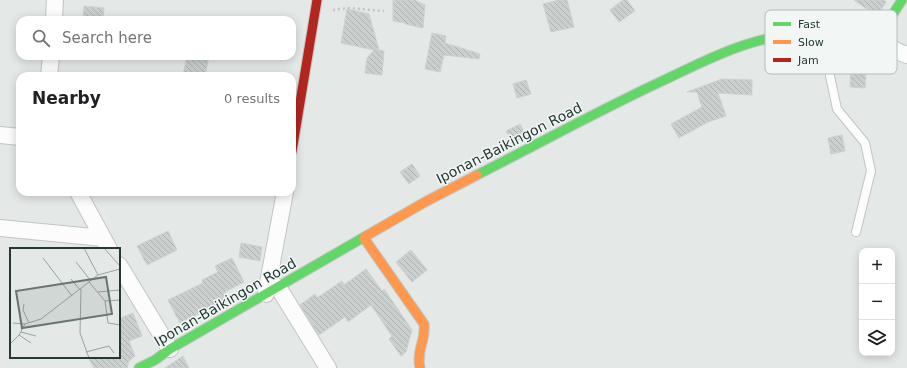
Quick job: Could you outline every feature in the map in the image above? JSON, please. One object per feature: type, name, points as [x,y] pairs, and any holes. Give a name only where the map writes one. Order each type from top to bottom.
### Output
[{"type":"street","points":[[54,16],[55,0]]},
{"type":"street","points":[[296,127],[317,0]]},
{"type":"street","points":[[896,10],[902,0]]},
{"type":"street","name":"Iponan-Baikingon Road","points":[[139,368],[157,364],[170,349],[425,202],[639,92],[706,60],[765,39]]},
{"type":"street","points":[[897,51],[907,55]]},
{"type":"street","points":[[49,72],[51,60]]},
{"type":"street","points":[[0,136],[16,137]]},
{"type":"street","points":[[80,196],[106,244]]},
{"type":"street","points":[[284,196],[272,291],[328,368]]},
{"type":"street","points":[[0,228],[106,244]]},
{"type":"street","points":[[364,238],[424,324],[426,330],[419,349],[418,358],[420,368]]},
{"type":"street","points":[[120,267],[170,349]]},
{"type":"lane","points":[[830,74],[837,109],[865,143],[871,171],[856,232]]},
{"type":"path","points":[[315,12],[348,8],[384,11]]},
{"type":"building","points":[[393,0],[414,0],[425,5],[423,28],[393,21]]},
{"type":"building","points":[[559,0],[567,0],[574,27],[551,32],[543,4]]},
{"type":"building","points":[[623,0],[627,0],[635,11],[619,22],[610,10]]},
{"type":"building","points":[[854,0],[883,0],[886,2],[881,10],[868,10]]},
{"type":"building","points":[[84,6],[104,8],[103,16],[83,16]]},
{"type":"building","points":[[347,9],[369,14],[379,50],[384,51],[382,75],[365,73],[367,58],[374,50],[341,43]]},
{"type":"building","points":[[432,33],[446,36],[445,43],[480,54],[479,59],[444,55],[440,72],[425,69]]},
{"type":"building","points":[[186,60],[208,60],[206,72],[184,72]]},
{"type":"building","points":[[851,74],[866,74],[865,88],[850,87]]},
{"type":"building","points":[[722,79],[752,80],[752,95],[718,93],[726,116],[708,122],[679,138],[671,124],[702,107],[697,92],[687,92]]},
{"type":"building","points":[[526,80],[531,94],[517,98],[513,84]]},
{"type":"building","points":[[520,124],[526,136],[513,143],[506,131]]},
{"type":"building","points":[[842,135],[845,151],[831,154],[828,138]]},
{"type":"building","points":[[412,164],[420,176],[409,184],[400,172]]},
{"type":"building","points":[[168,231],[177,250],[147,265],[137,246]]},
{"type":"building","points":[[241,243],[262,247],[260,261],[239,257]]},
{"type":"building","points":[[411,250],[427,270],[412,282],[396,262]]},
{"type":"building","points":[[232,258],[244,282],[225,292],[228,299],[180,323],[168,300],[203,283],[202,280],[218,272],[215,266]]},
{"type":"building","points":[[366,269],[382,291],[384,289],[412,330],[406,352],[401,356],[389,339],[392,336],[371,305],[348,322],[345,317],[319,335],[300,305],[315,294],[317,298],[342,281],[344,285]]},
{"type":"building","points":[[133,313],[142,336],[129,341],[135,356],[129,361],[127,368],[94,368],[89,358],[120,358],[120,318]]},
{"type":"building","points":[[183,356],[189,368],[165,368]]},
{"type":"traffic: fast","points":[[896,10],[902,0]]},
{"type":"traffic: fast","points":[[477,175],[637,93],[728,51],[765,39]]},
{"type":"traffic: fast","points":[[139,368],[366,236]]},
{"type":"traffic: slow","points":[[366,236],[425,202],[477,175]]},
{"type":"traffic: slow","points":[[364,238],[424,324],[424,336],[419,356],[420,368]]},
{"type":"traffic: jam","points":[[296,127],[317,0]]}]
